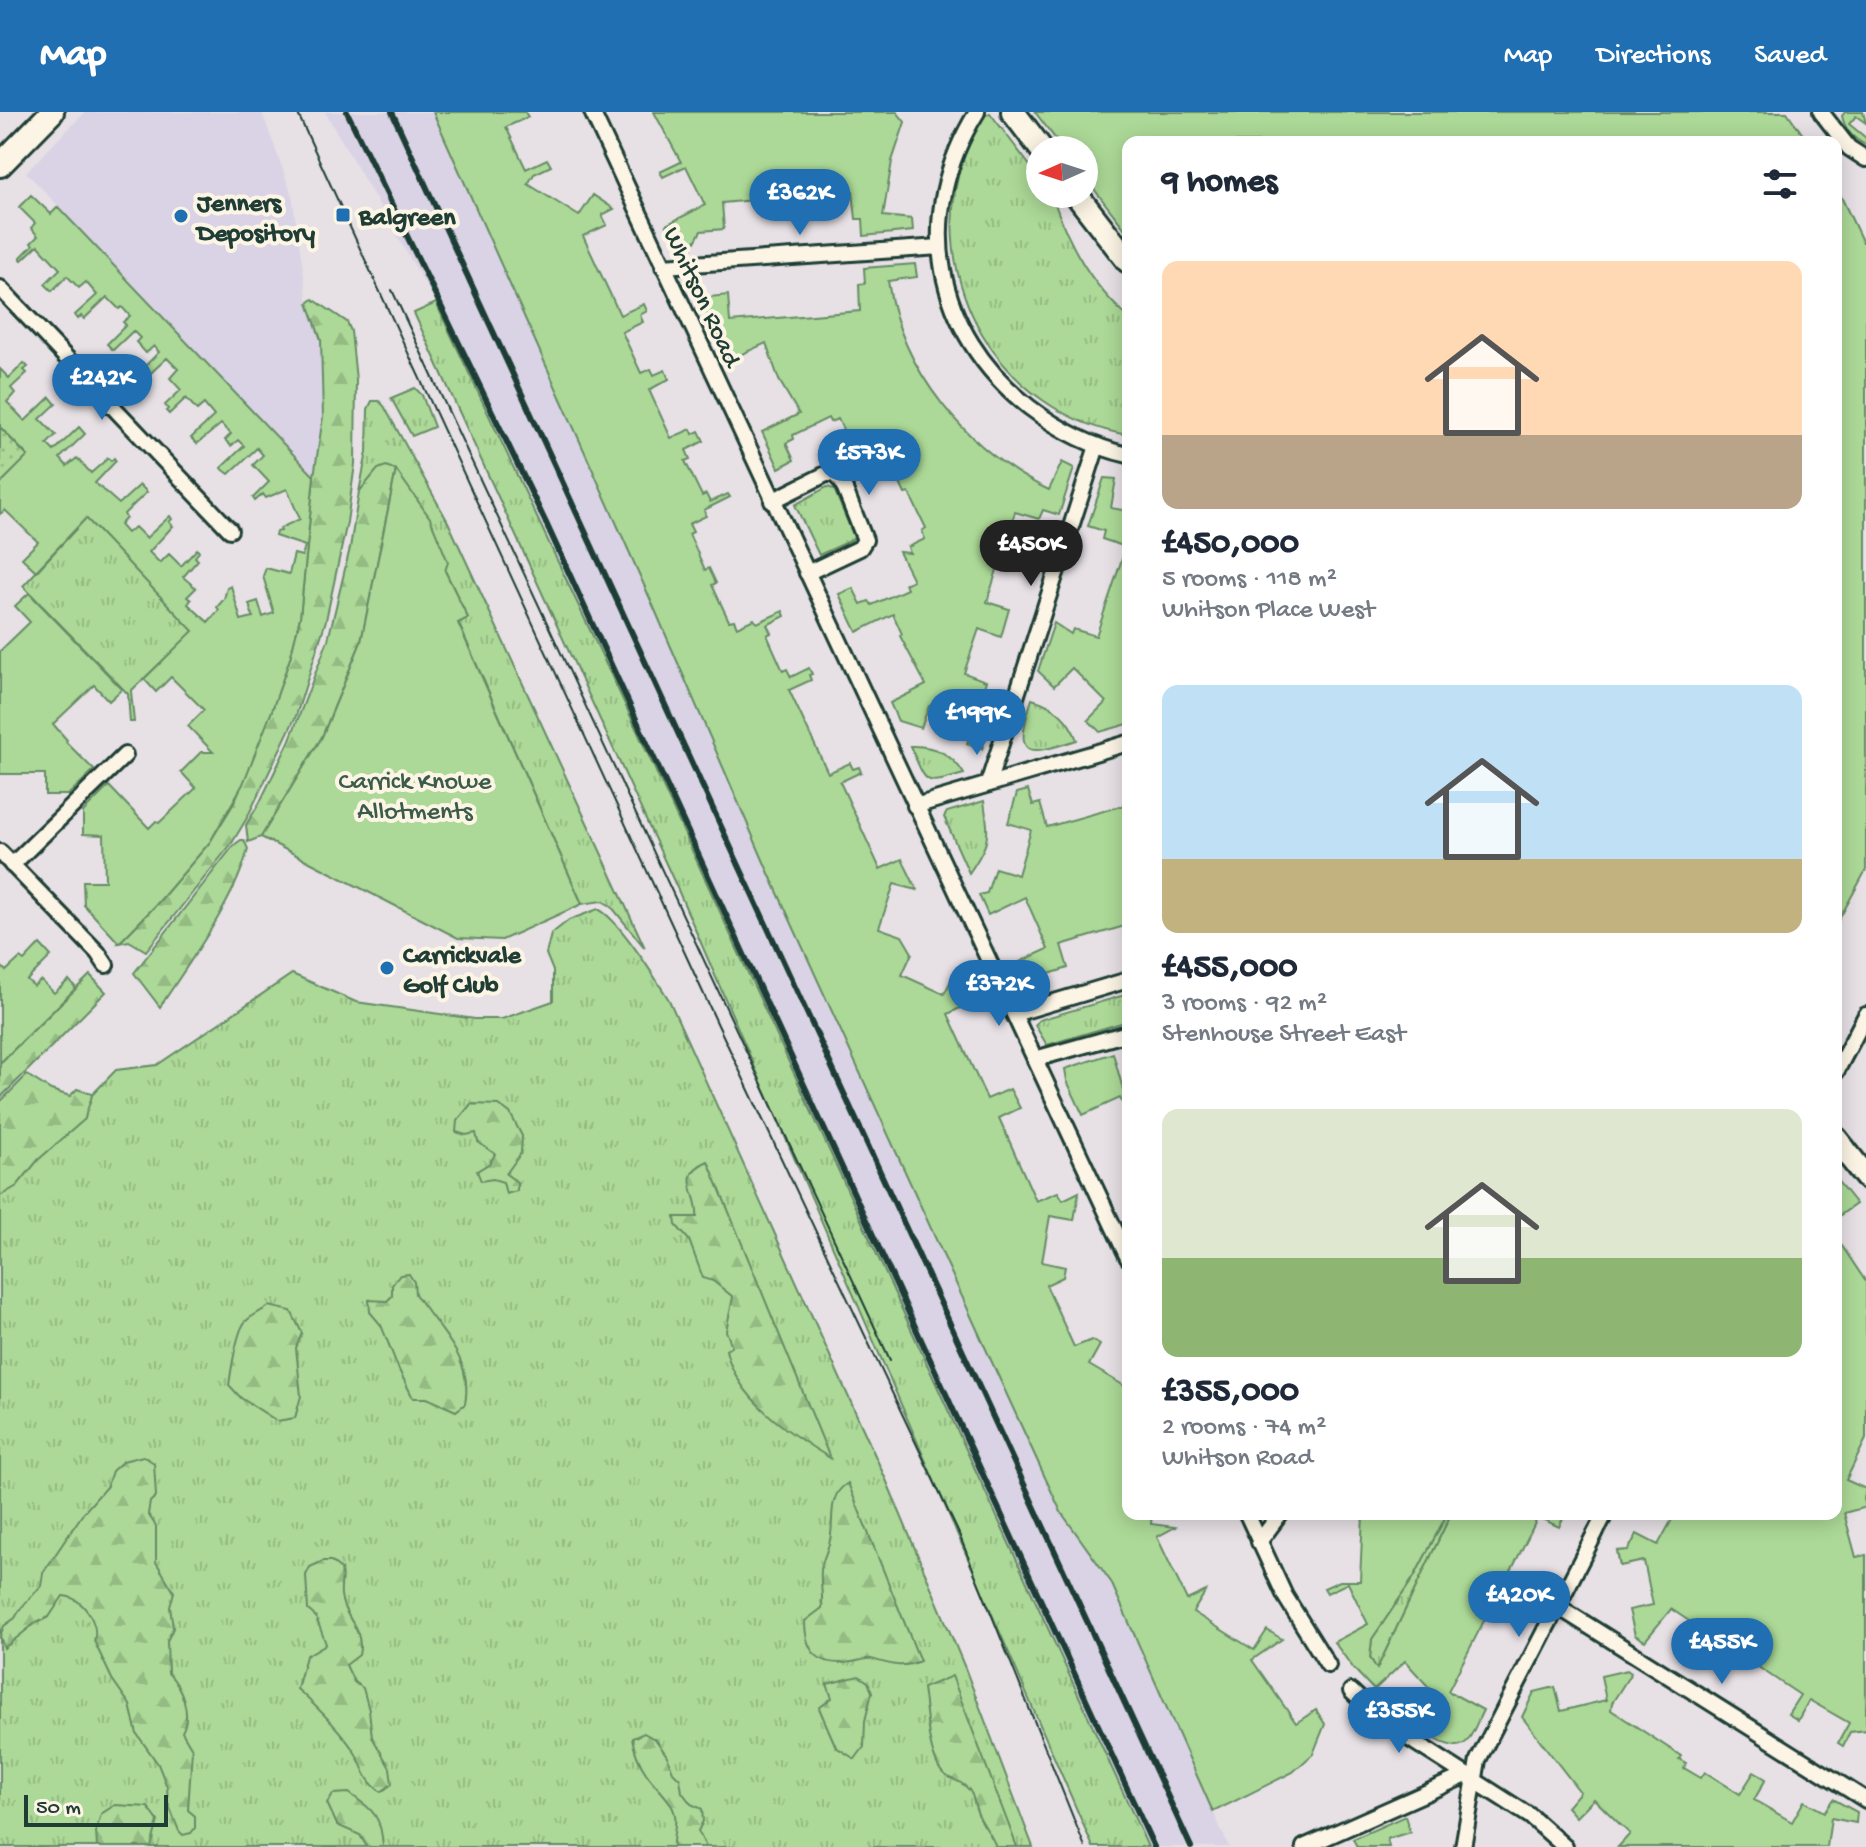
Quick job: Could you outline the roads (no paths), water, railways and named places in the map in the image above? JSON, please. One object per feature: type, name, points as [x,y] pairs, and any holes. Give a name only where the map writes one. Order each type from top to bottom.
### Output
[{"type":"street","points":[[0,165],[52,112]]},
{"type":"street","name":"Whitson Road","points":[[592,112],[1122,1245]]},
{"type":"street","points":[[977,112],[956,152],[941,214],[940,247],[946,287],[956,319],[986,366],[1042,416],[1097,446],[1122,453]]},
{"type":"street","points":[[1013,112],[1031,136]]},
{"type":"street","points":[[1821,112],[1840,136]]},
{"type":"street","points":[[1842,139],[1849,148],[1866,159]]},
{"type":"street","points":[[1087,208],[1122,253]]},
{"type":"street","points":[[663,266],[940,247]]},
{"type":"street","points":[[0,288],[230,530]]},
{"type":"street","points":[[988,784],[1097,446]]},
{"type":"street","points":[[772,501],[826,474],[838,476],[842,482],[865,540],[860,548],[807,573]]},
{"type":"street","points":[[915,806],[1122,745]]},
{"type":"street","points":[[12,865],[125,755]]},
{"type":"street","points":[[0,852],[106,965]]},
{"type":"street","points":[[1014,1014],[1122,982]]},
{"type":"street","points":[[1842,1061],[1866,1015]]},
{"type":"street","points":[[1035,1059],[1122,1035]]},
{"type":"street","points":[[1842,1147],[1866,1177]]},
{"type":"street","points":[[1250,1520],[1285,1596],[1328,1665]]},
{"type":"street","points":[[1259,1542],[1276,1520]]},
{"type":"street","points":[[1463,1847],[1469,1777],[1602,1520]]},
{"type":"street","points":[[1557,1606],[1866,1800]]},
{"type":"street","points":[[1351,1691],[1373,1712],[1530,1816],[1565,1847]]},
{"type":"street","points":[[1304,1847],[1469,1777]]},
{"type":"tram line","points":[[297,112],[718,1025],[959,1534],[1085,1847]]},
{"type":"tram line","points":[[392,290],[890,1360]]},
{"type":"railway","points":[[347,112],[546,523],[1154,1847]]},
{"type":"railway","points":[[392,112],[1191,1847]]},
{"type":"place","name":"Balgreen","points":[[343,215]]},
{"type":"place","name":"Jenners Depository","points":[[181,216]]},
{"type":"place","name":"Carrickvale Golf Club","points":[[387,968]]},
{"type":"park label","name":"Carrick Knowe Allotments","points":[[415,794]]}]
